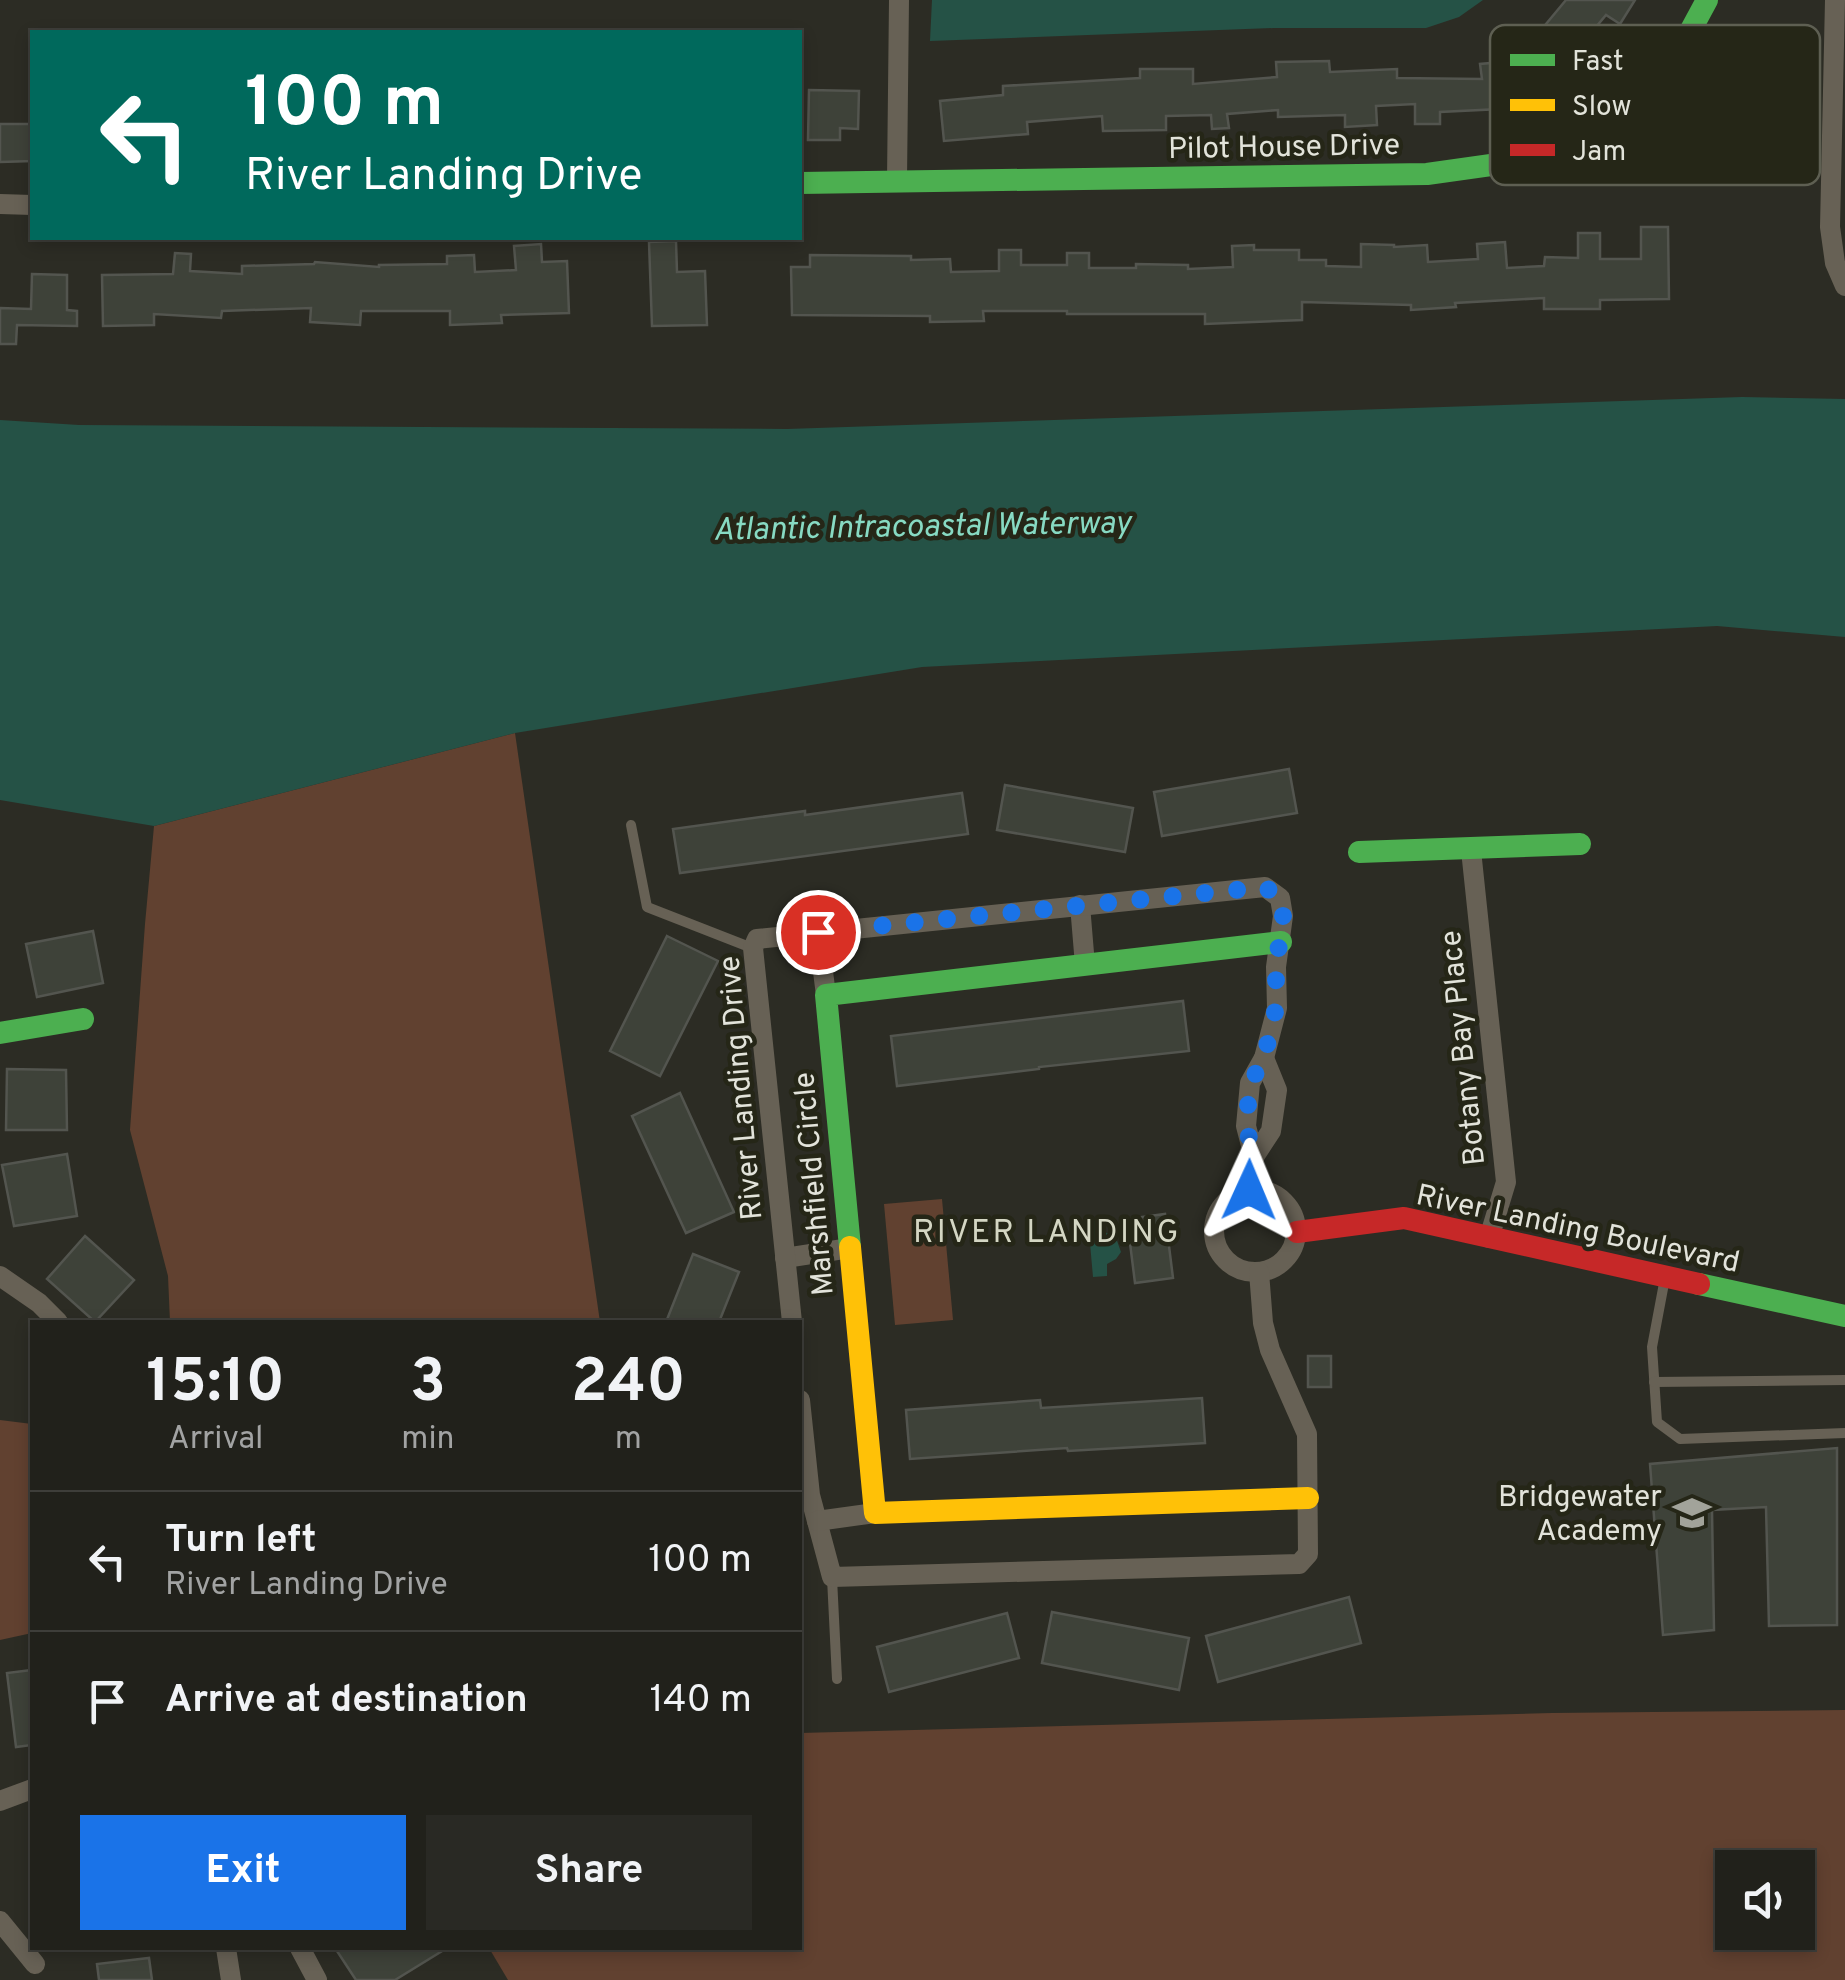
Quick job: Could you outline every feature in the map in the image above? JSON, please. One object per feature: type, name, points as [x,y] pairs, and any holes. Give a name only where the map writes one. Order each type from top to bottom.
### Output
[{"type":"street","points":[[897,180],[899,0]]},
{"type":"street","name":"Pilot House Drive","points":[[1694,25],[1706,0]]},
{"type":"street","points":[[1835,0],[1830,227],[1834,263],[1845,286]]},
{"type":"street","name":"Pilot House Drive","points":[[802,183],[1427,174],[1490,165]]},
{"type":"street","points":[[0,204],[30,205]]},
{"type":"street","points":[[1359,852],[1580,844]]},
{"type":"street","name":"Botany Bay Place","points":[[1471,850],[1506,1182],[1489,1238]]},
{"type":"street","name":"River Landing Drive","points":[[792,1320],[753,948],[756,939],[1265,887],[1280,898],[1283,916],[1276,967],[1276,1008],[1264,1058],[1250,1084],[1246,1126],[1254,1157],[1249,1190]]},
{"type":"street","points":[[1080,905],[1085,965]]},
{"type":"street","points":[[818,932],[826,995],[1281,942]]},
{"type":"street","name":"Marshfield Circle","points":[[826,995],[874,1513]]},
{"type":"street","points":[[0,1034],[83,1019]]},
{"type":"street","points":[[1249,1190],[1272,1193],[1282,1200],[1290,1209],[1296,1232],[1289,1255],[1270,1270],[1259,1272],[1236,1268],[1226,1261],[1213,1230],[1227,1200],[1249,1190]]},
{"type":"street","name":"River Landing Boulevard","points":[[1296,1232],[1404,1218],[1845,1316]]},
{"type":"street","points":[[785,1258],[850,1248]]},
{"type":"street","points":[[802,1419],[810,1495],[832,1576],[1299,1564],[1308,1554],[1307,1434],[1270,1350],[1263,1323],[1259,1272]]},
{"type":"street","points":[[0,1276],[39,1302],[56,1320]]},
{"type":"street","points":[[816,1520],[874,1513],[1308,1498]]},
{"type":"street","points":[[0,1801],[30,1790]]},
{"type":"street","points":[[0,1921],[35,1964]]},
{"type":"street","points":[[226,1950],[231,1980]]},
{"type":"street","points":[[301,1950],[317,1980]]},
{"type":"lane","points":[[631,825],[647,906],[753,948]]},
{"type":"lane","points":[[1665,1277],[1652,1347],[1657,1422],[1680,1439],[1845,1433]]},
{"type":"lane","points":[[1654,1382],[1845,1380]]},
{"type":"lane","points":[[832,1576],[837,1679]]},
{"type":"shaded area","points":[[515,733],[600,1320],[170,1320],[168,1276],[130,1130],[154,826]]},
{"type":"shaded area","points":[[942,1199],[953,1320],[895,1325],[884,1204]]},
{"type":"shaded area","points":[[0,1420],[30,1424],[30,1633],[0,1640]]},
{"type":"shaded area","points":[[1845,1710],[1845,1980],[508,1980],[490,1950],[802,1950],[802,1733],[1552,1713]]},
{"type":"water","points":[[932,0],[1483,0],[1459,17],[1426,28],[1274,28],[930,41]]},
{"type":"water","name":"Atlantic Intracoastal Waterway","points":[[1742,397],[1845,399],[1845,637],[1717,626],[922,667],[515,733],[154,826],[0,800],[0,420],[79,425],[787,429]]},
{"type":"water","points":[[1088,1221],[1103,1221],[1105,1232],[1116,1238],[1121,1252],[1107,1264],[1107,1276],[1093,1277]]},
{"type":"building","points":[[1566,0],[1635,0],[1620,24],[1606,15],[1598,25],[1545,25]]},
{"type":"building","points":[[1329,61],[1330,72],[1397,69],[1397,78],[1482,79],[1480,64],[1490,63],[1490,110],[1440,112],[1440,124],[1415,124],[1415,104],[1376,106],[1377,125],[1345,127],[1345,115],[1278,117],[1278,110],[1227,114],[1229,128],[1212,129],[1211,115],[1166,116],[1166,130],[1103,131],[1102,116],[1027,122],[1028,134],[944,141],[940,101],[1003,95],[1003,86],[1140,78],[1140,69],[1193,69],[1193,84],[1277,77],[1276,62]]},
{"type":"building","points":[[809,90],[859,91],[858,129],[840,128],[840,140],[808,140]]},
{"type":"building","points":[[0,124],[30,124],[30,161],[0,162]]},
{"type":"building","points":[[1641,227],[1668,227],[1669,299],[1600,300],[1600,309],[1544,309],[1544,298],[1455,303],[1456,307],[1411,310],[1411,305],[1302,302],[1302,320],[1205,324],[1205,314],[983,311],[984,321],[930,322],[930,316],[792,315],[791,267],[810,267],[810,255],[950,259],[951,272],[999,271],[999,250],[1021,250],[1021,265],[1067,265],[1067,253],[1089,253],[1089,268],[1136,268],[1136,264],[1188,265],[1188,269],[1233,267],[1232,246],[1254,245],[1254,250],[1299,250],[1299,260],[1326,260],[1326,266],[1361,267],[1361,244],[1427,245],[1428,262],[1478,259],[1477,244],[1505,242],[1507,268],[1544,266],[1545,257],[1578,258],[1578,233],[1600,233],[1600,259],[1641,259]]},
{"type":"building","points":[[676,241],[677,272],[705,271],[707,325],[652,326],[649,242]]},
{"type":"building","points":[[541,244],[542,262],[567,261],[569,313],[501,315],[502,323],[450,325],[450,311],[361,311],[360,325],[310,322],[311,308],[222,311],[221,318],[154,314],[154,325],[103,326],[102,275],[173,274],[175,253],[191,254],[190,271],[242,274],[242,266],[315,262],[379,267],[447,264],[447,256],[474,255],[475,272],[516,270],[514,246]]},
{"type":"building","points":[[32,274],[67,275],[67,310],[77,311],[77,326],[17,325],[16,344],[0,344],[0,308],[31,309]]},
{"type":"building","points":[[1289,769],[1297,813],[1162,836],[1154,792]]},
{"type":"building","points":[[1005,785],[1133,808],[1125,852],[997,830]]},
{"type":"building","points":[[962,793],[968,834],[680,873],[673,829]]},
{"type":"building","points":[[93,931],[103,983],[37,997],[26,944]]},
{"type":"building","points":[[667,936],[718,961],[660,1076],[610,1051]]},
{"type":"building","points":[[1183,1001],[1189,1051],[897,1086],[891,1036]]},
{"type":"building","points":[[7,1069],[66,1070],[67,1130],[6,1130]]},
{"type":"building","points":[[680,1093],[734,1212],[686,1233],[632,1116]]},
{"type":"building","points":[[67,1154],[77,1216],[14,1226],[2,1165]]},
{"type":"building","points":[[1165,1214],[1173,1278],[1135,1283],[1127,1219]]},
{"type":"building","points":[[85,1236],[134,1280],[93,1320],[47,1279]]},
{"type":"building","points":[[693,1254],[739,1272],[720,1320],[667,1320]]},
{"type":"building","points":[[1308,1356],[1331,1356],[1331,1387],[1308,1387]]},
{"type":"building","points":[[1202,1398],[1205,1443],[910,1459],[906,1410],[1040,1400],[1041,1408]]},
{"type":"building","points":[[1837,1448],[1837,1625],[1769,1626],[1766,1507],[1712,1510],[1714,1630],[1663,1635],[1650,1464]]},
{"type":"building","points":[[1349,1597],[1361,1643],[1218,1682],[1206,1636]]},
{"type":"building","points":[[1052,1612],[1189,1638],[1179,1690],[1042,1663]]},
{"type":"building","points":[[1007,1613],[1019,1658],[889,1692],[877,1647]]},
{"type":"building","points":[[30,1670],[30,1745],[16,1747],[7,1673]]},
{"type":"building","points":[[336,1950],[444,1950],[395,1980],[356,1980]]},
{"type":"building","points":[[149,1958],[152,1980],[99,1980],[97,1964]]},
{"type":"traffic: fast","points":[[1694,25],[1707,0]]},
{"type":"traffic: fast","points":[[802,183],[1427,174],[1490,165]]},
{"type":"traffic: fast","points":[[1359,852],[1580,844]]},
{"type":"traffic: fast","points":[[850,1247],[826,995],[1281,942]]},
{"type":"traffic: fast","points":[[0,1033],[83,1019]]},
{"type":"traffic: fast","points":[[1699,1284],[1845,1316]]},
{"type":"traffic: slow","points":[[850,1247],[875,1513],[1308,1498]]},
{"type":"traffic: jam","points":[[1297,1232],[1404,1218],[1699,1284]]},
{"type":"place","name":"Bridgewater Academy","points":[[1692,1513]]},
{"type":"district","name":"RIVER LANDING","points":[[1047,1231]]},
{"type":"route","points":[[818,932],[1265,887],[1280,898],[1283,916],[1276,967],[1276,1008],[1264,1058],[1250,1084],[1246,1126],[1254,1157],[1249,1190]]}]
